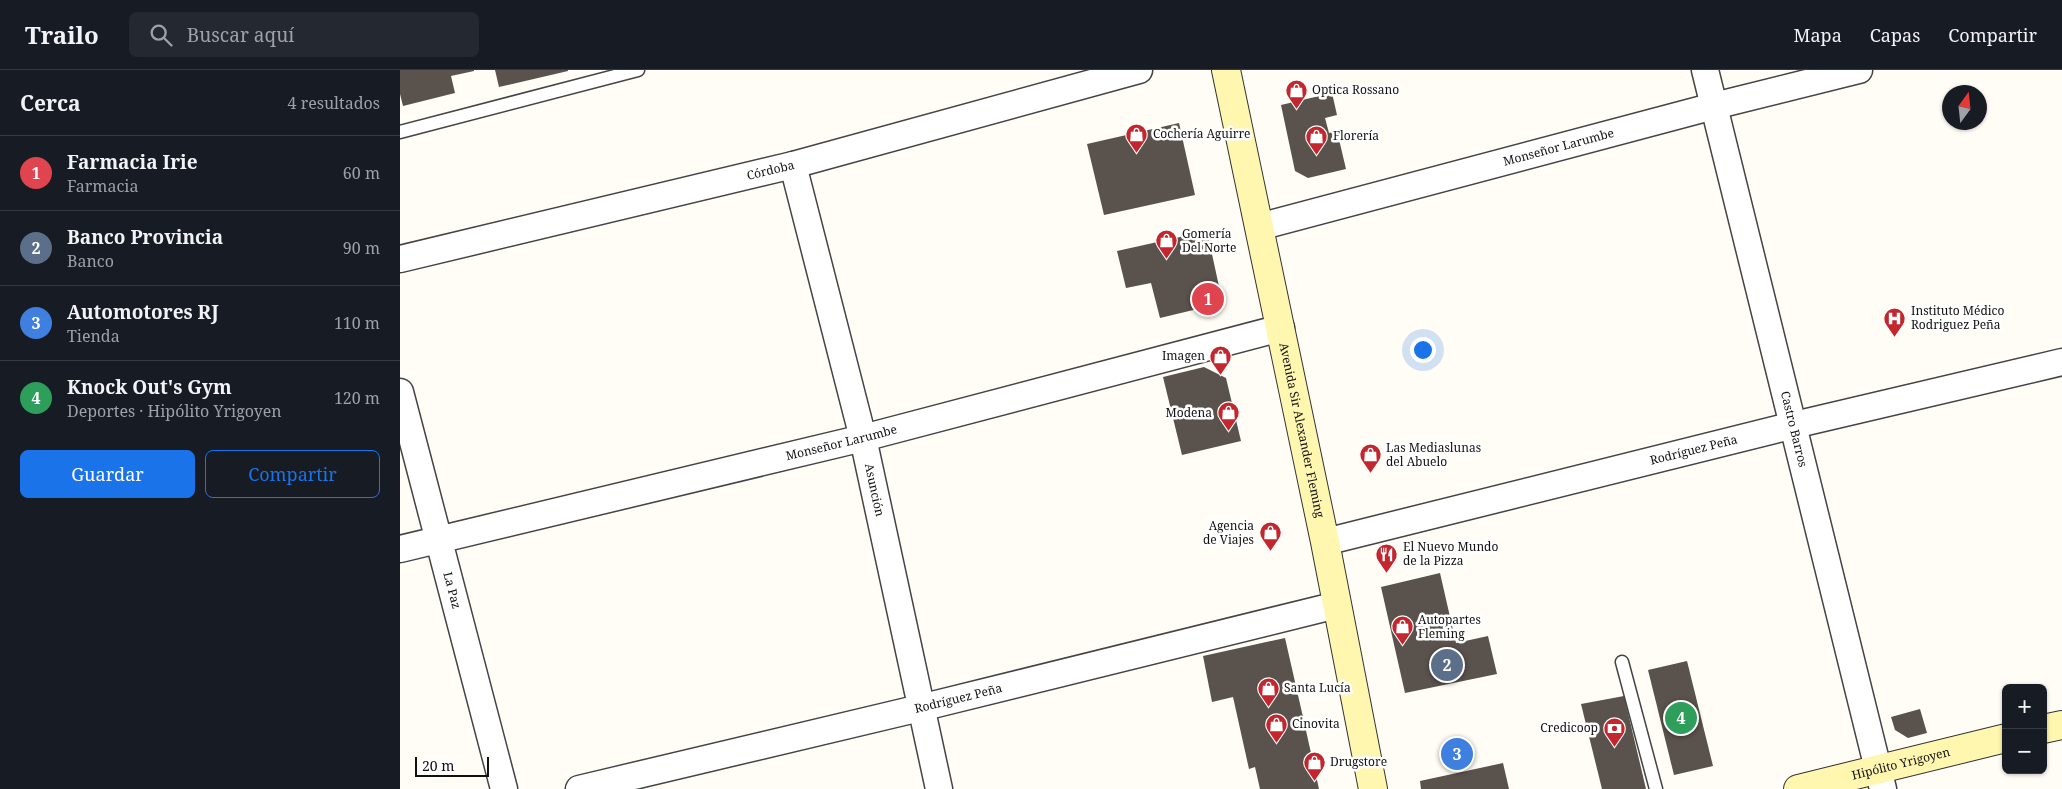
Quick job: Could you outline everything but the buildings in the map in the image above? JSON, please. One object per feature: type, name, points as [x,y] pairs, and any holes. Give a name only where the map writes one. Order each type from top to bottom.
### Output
[{"type":"main road","name":"Avenida Sir Alexander Fleming","points":[[1226,70],[1326,542],[1373,789]]},
{"type":"main road","points":[[2047,728],[2062,725]]},
{"type":"main road","name":"Hipólito Yrigoyen","points":[[1798,789],[1880,779],[2002,739]]},
{"type":"street","name":"Córdoba","points":[[400,259],[793,165],[1139,70]]},
{"type":"street","name":"Castro Barros","points":[[1706,70],[1880,779]]},
{"type":"street","name":"Monseñor Larumbe","points":[[1259,227],[1714,106],[1859,70]]},
{"type":"street","name":"Asunción","points":[[793,165],[863,438],[938,789]]},
{"type":"street","name":"Monseñor Larumbe","points":[[400,549],[863,438],[1281,328]]},
{"type":"street","name":"Rodríguez Peña","points":[[1326,542],[1794,425],[2062,362]]},
{"type":"street","name":"La Paz","points":[[400,392],[504,789]]},
{"type":"street","name":"Rodríguez Peña","points":[[579,789],[920,708],[1338,604]]},
{"type":"lane","points":[[400,132],[638,70]]},
{"type":"lane","points":[[1622,662],[1656,789]]},
{"type":"place","name":"Optica Rossano","points":[[1296,109]]},
{"type":"place","name":"Cochería Aguirre","points":[[1137,153]]},
{"type":"place","name":"Florería","points":[[1317,155]]},
{"type":"place","name":"Gomería Del Norte","points":[[1166,260]]},
{"type":"place","name":"Farmacia Irie","points":[[1208,299]]},
{"type":"place","name":"Instituto Médico Rodriguez Peña","points":[[1895,337]]},
{"type":"place","name":"Imagen","points":[[1221,375]]},
{"type":"place","name":"Modena","points":[[1228,432]]},
{"type":"place","name":"Las Mediaslunas del Abuelo","points":[[1370,474]]},
{"type":"place","name":"Agencia de Viajes","points":[[1270,552]]},
{"type":"place","name":"El Nuevo Mundo de la Pizza","points":[[1387,573]]},
{"type":"place","name":"Autopartes Fleming","points":[[1402,646]]},
{"type":"place","name":"Banco Provincia","points":[[1447,665]]},
{"type":"place","name":"Santa Lucía","points":[[1268,707]]},
{"type":"place","name":"Knock Out's Gym","points":[[1681,718]]},
{"type":"place","name":"Cinovita","points":[[1276,743]]},
{"type":"place","name":"Credicoop","points":[[1614,747]]},
{"type":"place","name":"Automotores RJ","points":[[1457,754]]},
{"type":"place","name":"Drugstore","points":[[1314,781]]}]
